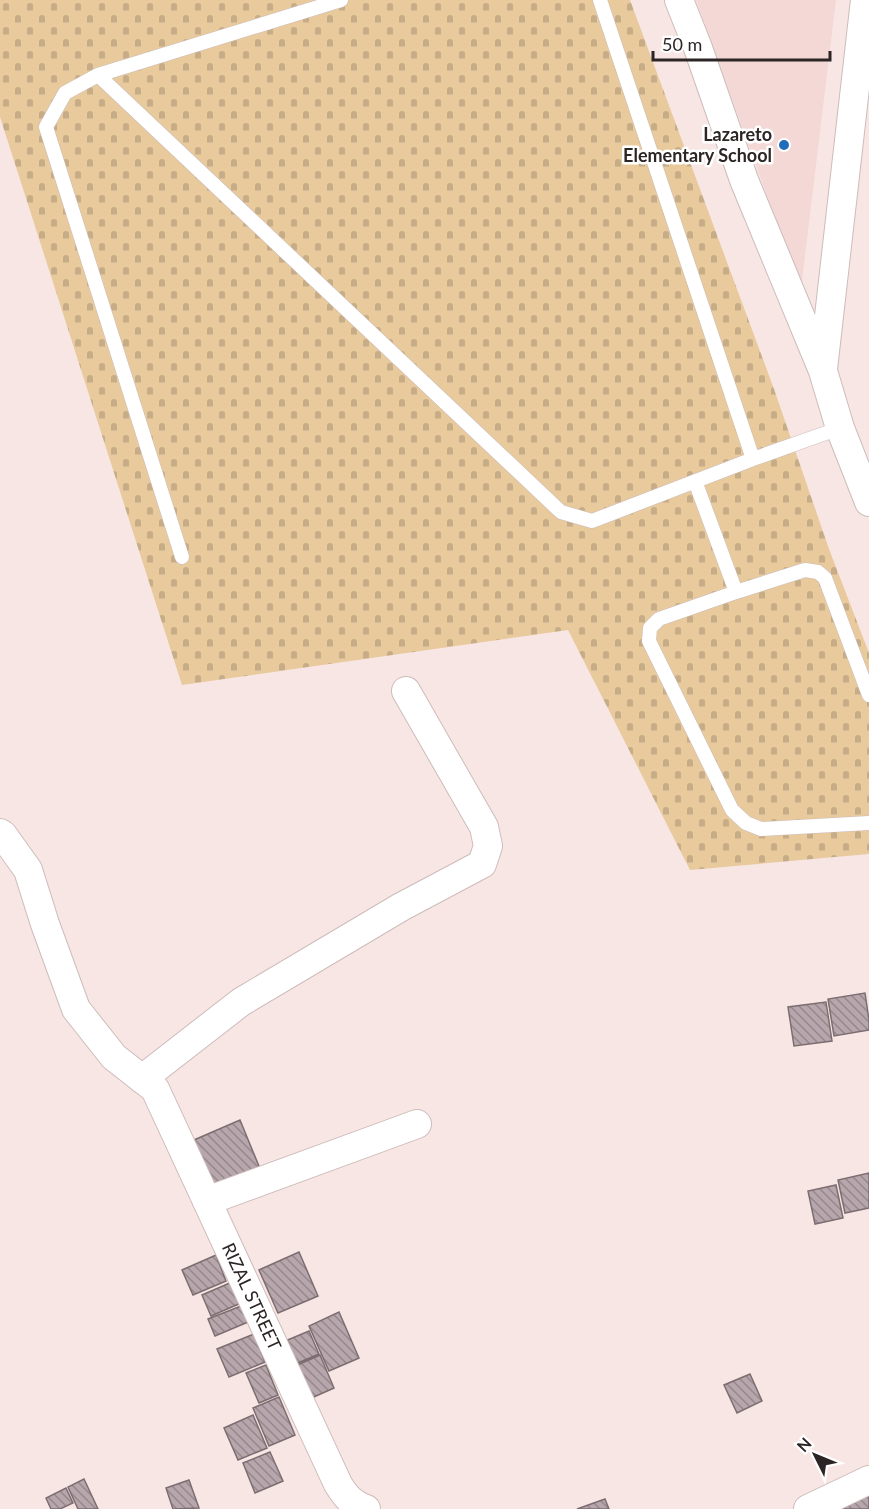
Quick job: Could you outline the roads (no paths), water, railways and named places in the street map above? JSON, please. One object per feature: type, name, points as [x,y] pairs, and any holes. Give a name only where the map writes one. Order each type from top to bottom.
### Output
[{"type":"street","points":[[679,0],[744,180],[823,371],[840,428],[869,502]]},
{"type":"street","points":[[823,371],[865,0]]},
{"type":"street","points":[[142,1079],[241,1002],[401,907],[482,864],[488,846],[484,827],[406,691]]},
{"type":"street","name":"RIZAL STREET","points":[[0,833],[28,870],[76,1009],[114,1057],[155,1089],[338,1484],[355,1505],[366,1509]]},
{"type":"street","points":[[207,1201],[417,1124]]},
{"type":"street","points":[[808,1509],[869,1480]]},
{"type":"lane","points":[[182,557],[46,127],[65,93],[98,75],[341,0]]},
{"type":"lane","points":[[600,0],[753,459]]},
{"type":"lane","points":[[98,75],[561,512],[592,520],[840,428]]},
{"type":"lane","points":[[695,482],[736,592]]},
{"type":"lane","points":[[869,695],[825,578],[818,572],[806,570],[736,592],[658,619],[650,628],[649,641],[732,810],[746,823],[761,829],[869,823]]},
{"type":"place","name":"Lazareto Elementary School","points":[[784,145]]}]
